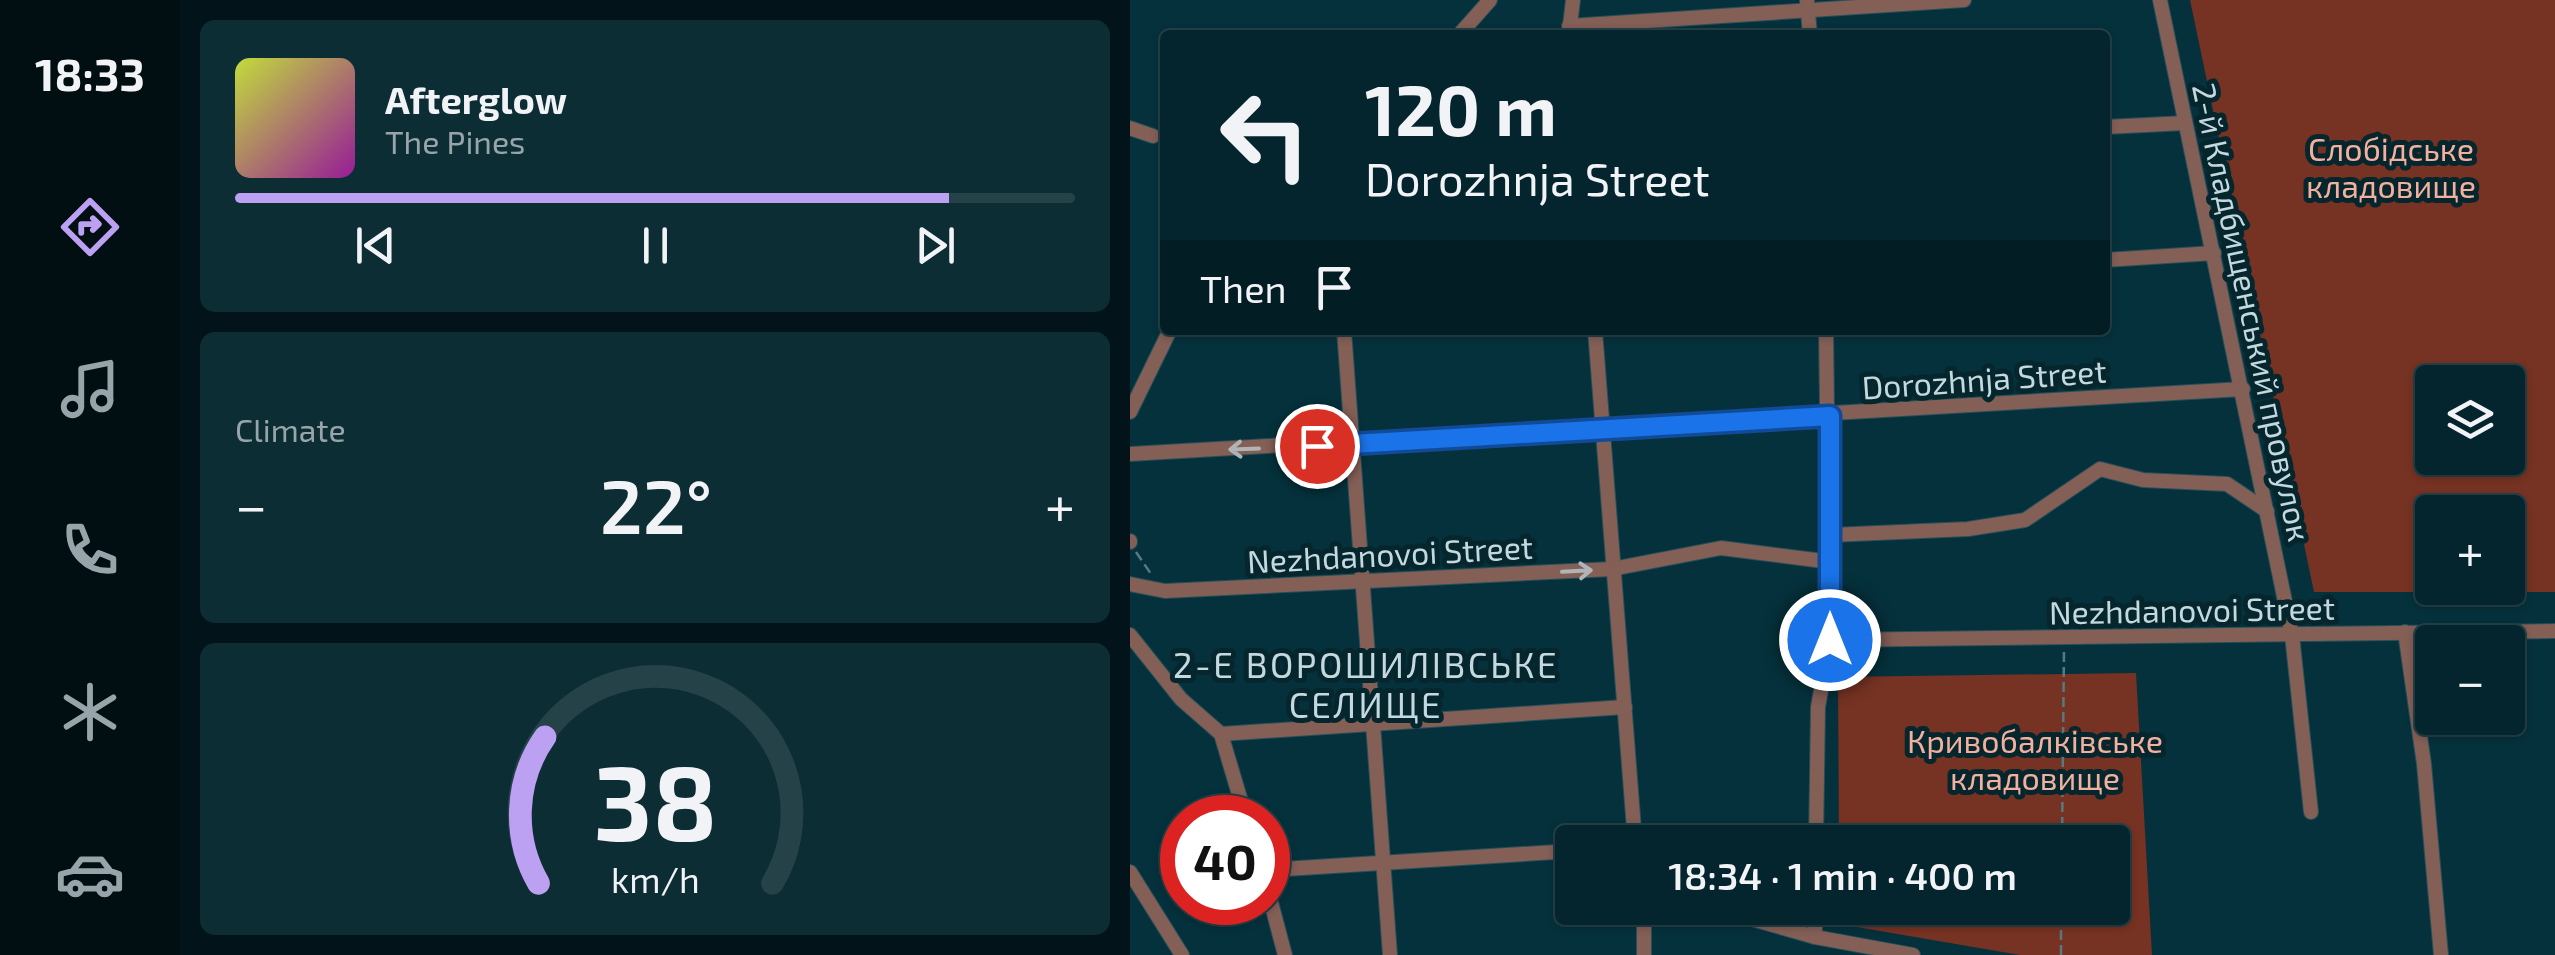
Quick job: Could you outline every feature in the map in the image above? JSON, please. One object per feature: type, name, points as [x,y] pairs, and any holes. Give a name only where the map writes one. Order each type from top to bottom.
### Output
[{"type":"street","points":[[1463,30],[1490,0]]},
{"type":"street","points":[[1573,0],[1569,30],[1808,5],[1964,0]]},
{"type":"street","name":"2-й Кладбищенський провулок","points":[[2160,0],[2292,634],[2312,812]]},
{"type":"street","points":[[1808,5],[1810,30]]},
{"type":"street","points":[[2110,127],[2185,124]]},
{"type":"street","points":[[1130,128],[1153,136]]},
{"type":"street","points":[[2110,260],[2214,253]]},
{"type":"street","points":[[1130,412],[1168,335]]},
{"type":"street","points":[[1344,335],[1390,955]]},
{"type":"street","points":[[1595,335],[1635,825]]},
{"type":"street","points":[[1816,825],[1818,706],[1830,640],[1826,335]]},
{"type":"street","name":"Dorozhnja Street","points":[[1130,454],[1354,444],[2243,389]]},
{"type":"street","points":[[1830,535],[1968,529],[2025,520],[2100,470],[2143,480],[2227,484],[2267,510]]},
{"type":"street","points":[[2242,494],[2260,476]]},
{"type":"street","name":"Nezhdanovoi Street","points":[[1130,584],[1165,591],[1612,569],[1721,548],[1831,562]]},
{"type":"street","name":"Nezhdanovoi Street","points":[[1830,640],[2555,631]]},
{"type":"street","points":[[2406,632],[2424,764],[2440,955]]},
{"type":"street","points":[[1130,635],[1181,699],[1221,734],[1239,795]]},
{"type":"street","points":[[1221,734],[1625,707]]},
{"type":"street","points":[[1290,869],[1555,852]]},
{"type":"street","points":[[1130,872],[1182,955]]},
{"type":"street","points":[[1277,925],[1285,955]]},
{"type":"street","points":[[1644,955],[1646,925]]},
{"type":"street","points":[[1773,925],[1912,955]]},
{"type":"street","points":[[1815,925],[1815,937]]},
{"type":"path","points":[[1130,541],[1165,591]]},
{"type":"path","points":[[2062,825],[2064,640]]},
{"type":"path","points":[[2061,925],[2061,955]]},
{"type":"green space","name":"Слобідське кладовище","points":[[2190,0],[2555,0],[2555,592],[2525,592],[2525,495],[2415,495],[2415,592],[2314,592]]},
{"type":"green space","name":"Кривобалківське кладовище","points":[[2136,673],[2152,955],[2020,955],[1845,925],[2130,925],[2130,825],[1839,825],[1838,677]]},
{"type":"district","name":"2-Е ВОРОШИЛІВСЬКЕ СЕЛИЩЕ","points":[[1366,684]]},
{"type":"route","points":[[1317,446],[1830,416],[1830,640]]}]
